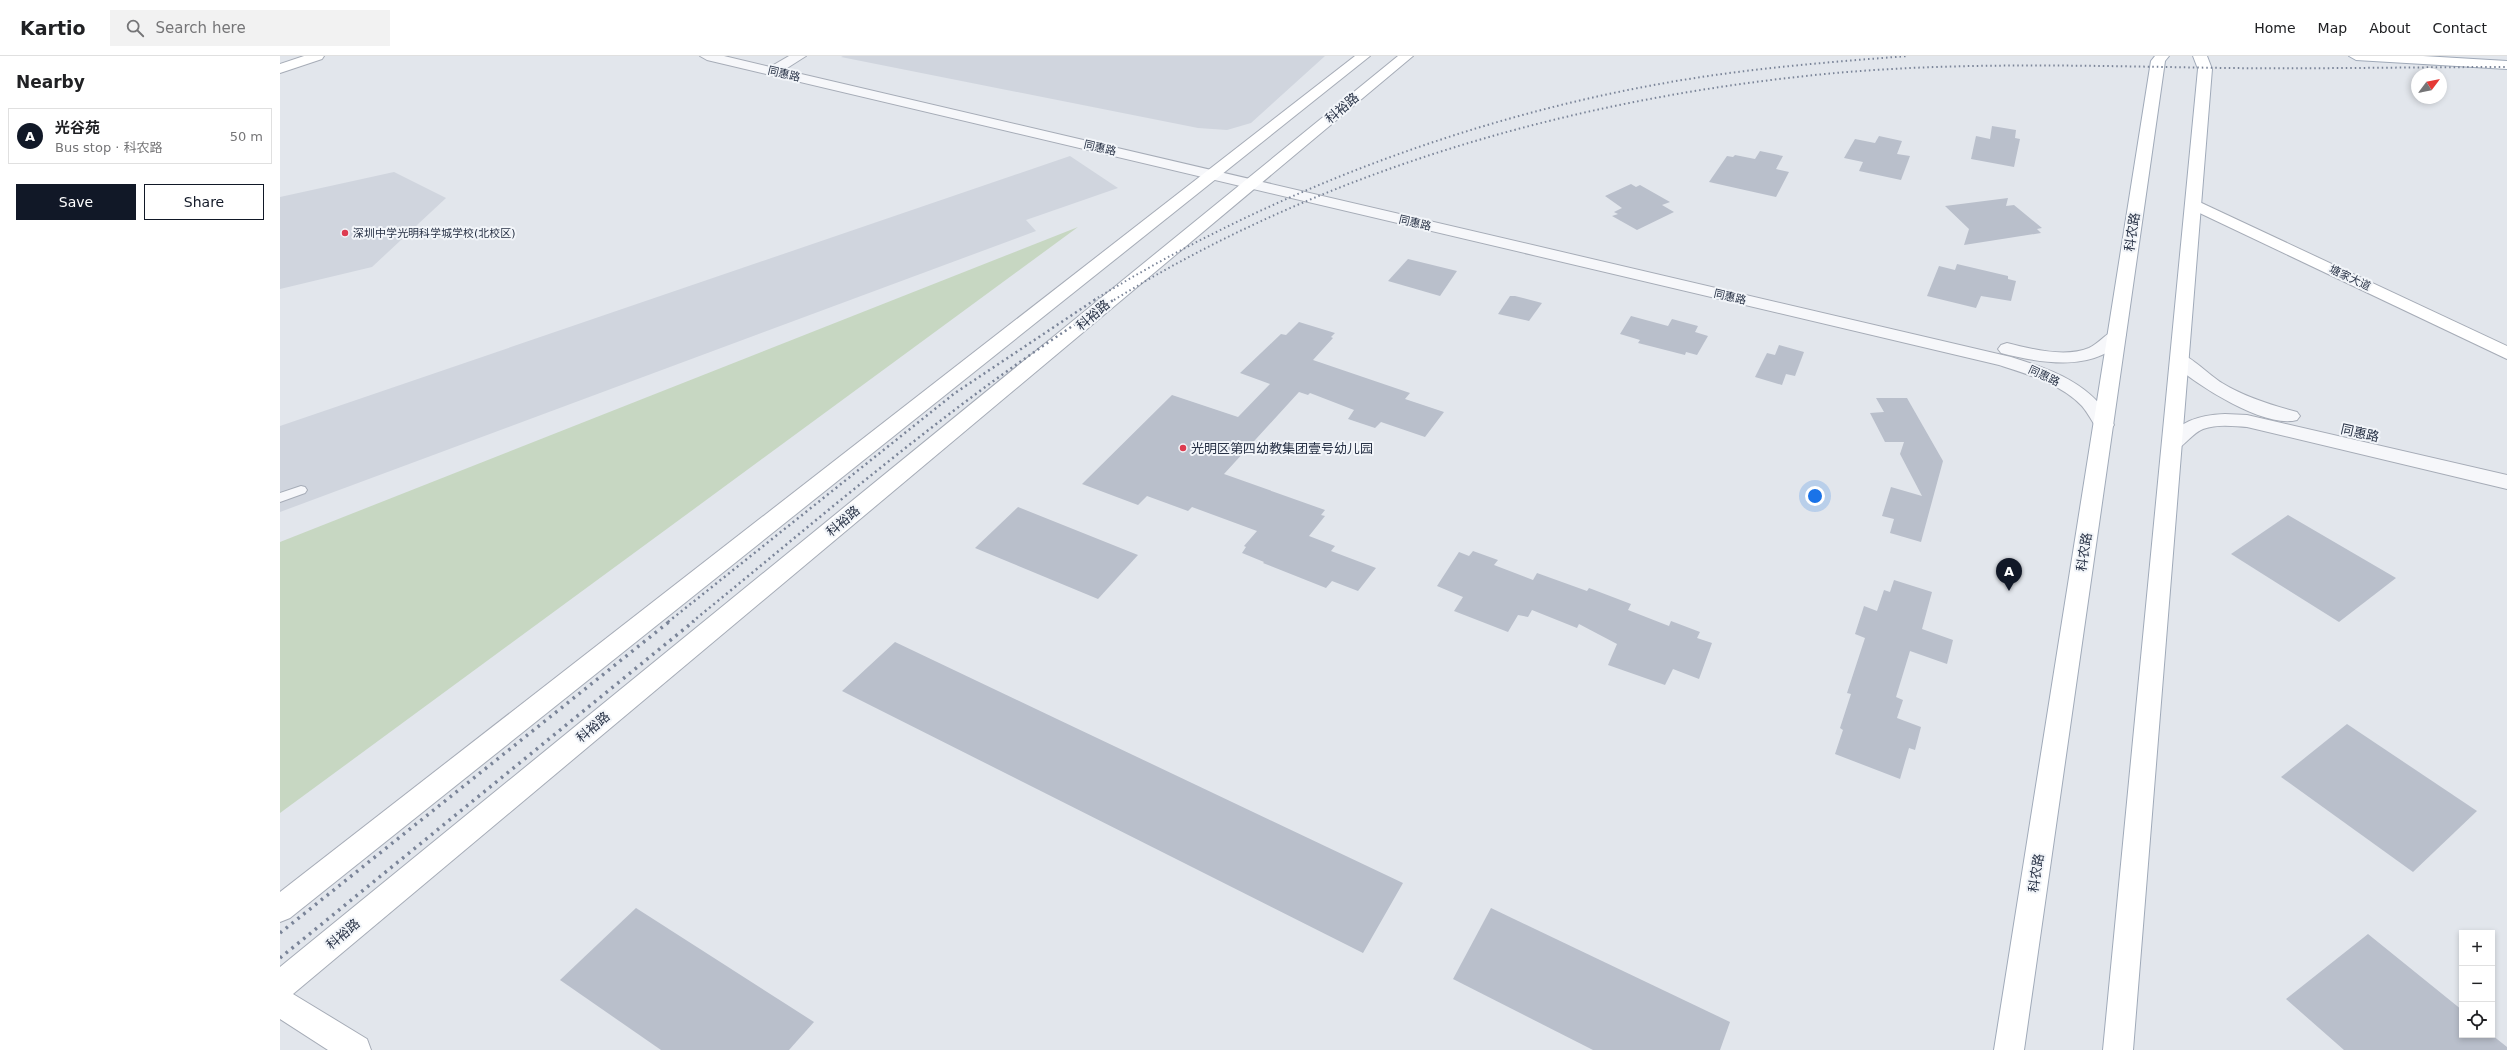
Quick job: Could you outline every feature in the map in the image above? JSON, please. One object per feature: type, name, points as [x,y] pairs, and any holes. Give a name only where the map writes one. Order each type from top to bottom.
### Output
[{"type":"main road","points":[[280,62],[297,56]]},
{"type":"main road","points":[[280,69],[317,56]]},
{"type":"main road","points":[[280,910],[1362,56]]},
{"type":"main road","name":"科裕路","points":[[280,986],[1406,56]]},
{"type":"main road","name":"科农路","points":[[2009,1050],[2158,61],[2162,56]]},
{"type":"main road","points":[[2118,1050],[2205,69],[2200,56]]},
{"type":"main road","points":[[2356,56],[2507,65]]},
{"type":"main road","name":"塘家大道","points":[[2193,197],[2507,336]]},
{"type":"main road","name":"塘家大道","points":[[2193,197],[2507,352]]},
{"type":"main road","points":[[280,1002],[356,1050]]},
{"type":"street","name":"同惠路","points":[[706,56],[778,68],[1218,170],[2020,366],[2046,375],[2080,396],[2097,411],[2104,425]]},
{"type":"street","name":"同惠路","points":[[749,56],[778,68]]},
{"type":"street","points":[[778,68],[799,56]]},
{"type":"street","name":"同惠路","points":[[1256,179],[2029,354],[2061,357],[2085,354],[2107,345],[2117,335]]},
{"type":"street","name":"同惠路","points":[[2179,359],[2212,385],[2259,407],[2507,468]]},
{"type":"street","points":[[2172,445],[2177,436],[2190,426],[2215,420],[2247,421],[2507,482]]},
{"type":"lane","points":[[280,498],[301,490]]},
{"type":"shaded area","points":[[1325,56],[1251,123],[1227,130],[1198,128],[841,57]]},
{"type":"shaded area","points":[[1070,156],[1118,188],[1026,220],[1036,231],[280,512],[280,426]]},
{"type":"shaded area","name":"深圳中学光明科学城学校(北校区)","points":[[394,172],[446,198],[372,267],[280,289],[280,197]]},
{"type":"green space","points":[[1078,227],[280,813],[280,542]]},
{"type":"building","points":[[1992,126],[2016,130],[2015,138],[2020,139],[2014,167],[1971,159],[1976,136],[1990,139]]},
{"type":"building","points":[[1879,136],[1902,141],[1897,154],[1910,156],[1901,180],[1859,171],[1863,162],[1844,158],[1855,139],[1875,143]]},
{"type":"building","points":[[1760,151],[1783,156],[1776,169],[1789,172],[1776,197],[1709,182],[1727,156],[1733,157],[1735,155],[1755,159]]},
{"type":"building","points":[[1631,184],[1636,187],[1640,185],[1670,202],[1662,205],[1674,212],[1637,230],[1612,216],[1618,214],[1614,212],[1622,208],[1605,196]]},
{"type":"building","points":[[2008,198],[2006,206],[2014,205],[2042,228],[2037,229],[2041,233],[1964,245],[1969,229],[1945,206]]},
{"type":"building","points":[[1408,259],[1457,271],[1440,296],[1388,281]]},
{"type":"building","points":[[1957,264],[2008,276],[2008,279],[2016,281],[2011,301],[1981,296],[1976,308],[1927,296],[1939,266],[1955,270]]},
{"type":"building","points":[[1510,296],[1542,303],[1529,321],[1498,314]]},
{"type":"building","points":[[1631,316],[1668,326],[1672,319],[1698,326],[1695,332],[1708,336],[1697,355],[1686,352],[1685,355],[1638,343],[1640,340],[1620,334]]},
{"type":"building","points":[[1299,322],[1335,333],[1331,337],[1333,338],[1313,360],[1410,393],[1405,399],[1444,412],[1425,437],[1381,422],[1375,428],[1348,419],[1354,410],[1310,393],[1308,395],[1299,392],[1224,474],[1325,510],[1321,515],[1325,516],[1309,536],[1335,546],[1331,551],[1376,568],[1358,591],[1332,581],[1326,588],[1242,553],[1246,547],[1244,546],[1257,531],[1192,507],[1188,511],[1147,496],[1138,505],[1082,484],[1172,395],[1238,417],[1270,384],[1240,373],[1281,334],[1286,335]]},
{"type":"building","points":[[1779,345],[1804,352],[1795,376],[1786,374],[1782,385],[1755,377],[1767,353],[1775,355]]},
{"type":"building","points":[[1876,398],[1907,398],[1943,461],[1921,542],[1890,533],[1894,519],[1882,516],[1891,487],[1922,496],[1900,454],[1904,442],[1885,442],[1870,413],[1884,412]]},
{"type":"building","points":[[1018,507],[1138,555],[1098,599],[975,548]]},
{"type":"building","points":[[2288,515],[2396,578],[2339,622],[2231,554]]},
{"type":"building","points":[[1473,551],[1498,560],[1494,565],[1533,580],[1537,573],[1587,591],[1589,588],[1631,604],[1628,610],[1669,626],[1671,621],[1700,632],[1697,638],[1712,643],[1699,679],[1673,669],[1665,685],[1608,665],[1617,644],[1579,624],[1577,628],[1532,610],[1528,617],[1518,615],[1508,632],[1454,611],[1463,597],[1437,586],[1459,552],[1469,556]]},
{"type":"building","points":[[1894,580],[1932,592],[1922,629],[1953,640],[1947,664],[1910,651],[1896,697],[1903,700],[1897,718],[1921,727],[1915,750],[1909,748],[1900,779],[1835,754],[1843,730],[1840,728],[1851,694],[1847,693],[1865,638],[1855,634],[1864,606],[1877,611],[1884,590],[1890,592]]},
{"type":"building","points":[[895,642],[1403,883],[1363,953],[842,691]]},
{"type":"building","points":[[2347,724],[2477,811],[2413,872],[2281,777]]},
{"type":"building","points":[[636,908],[814,1022],[789,1050],[661,1050],[560,980]]},
{"type":"building","points":[[1491,908],[1730,1022],[1720,1050],[1593,1050],[1453,979]]},
{"type":"building","points":[[2368,934],[2459,1008],[2459,1038],[2495,1037],[2507,1047],[2507,1050],[2344,1050],[2286,999]]},
{"type":"railway","points":[[1094,300],[1165,259],[1239,221],[1315,186],[1393,156],[1472,129],[1553,107],[1634,89],[1715,75],[1787,66],[1908,56]]},
{"type":"railway","points":[[1114,300],[1194,254],[1278,214],[1364,178],[1452,148],[1541,123],[1632,102],[1723,87],[1815,75],[1917,68],[1969,66],[2261,68],[2507,67]]},
{"type":"railway","points":[[668,622],[955,393],[1096,299]]},
{"type":"railway","points":[[692,622],[899,453],[951,413],[1059,335],[1115,299]]},
{"type":"railway","points":[[280,933],[670,621]]},
{"type":"railway","points":[[280,958],[694,621]]},
{"type":"place","name":"深圳中学光明科学城学校(北校区)","points":[[345,233]]},
{"type":"place","name":"光明区第四幼教集团壹号幼儿园","points":[[1183,448]]},
{"type":"place","name":"光谷苑","points":[[2009,591]]}]
